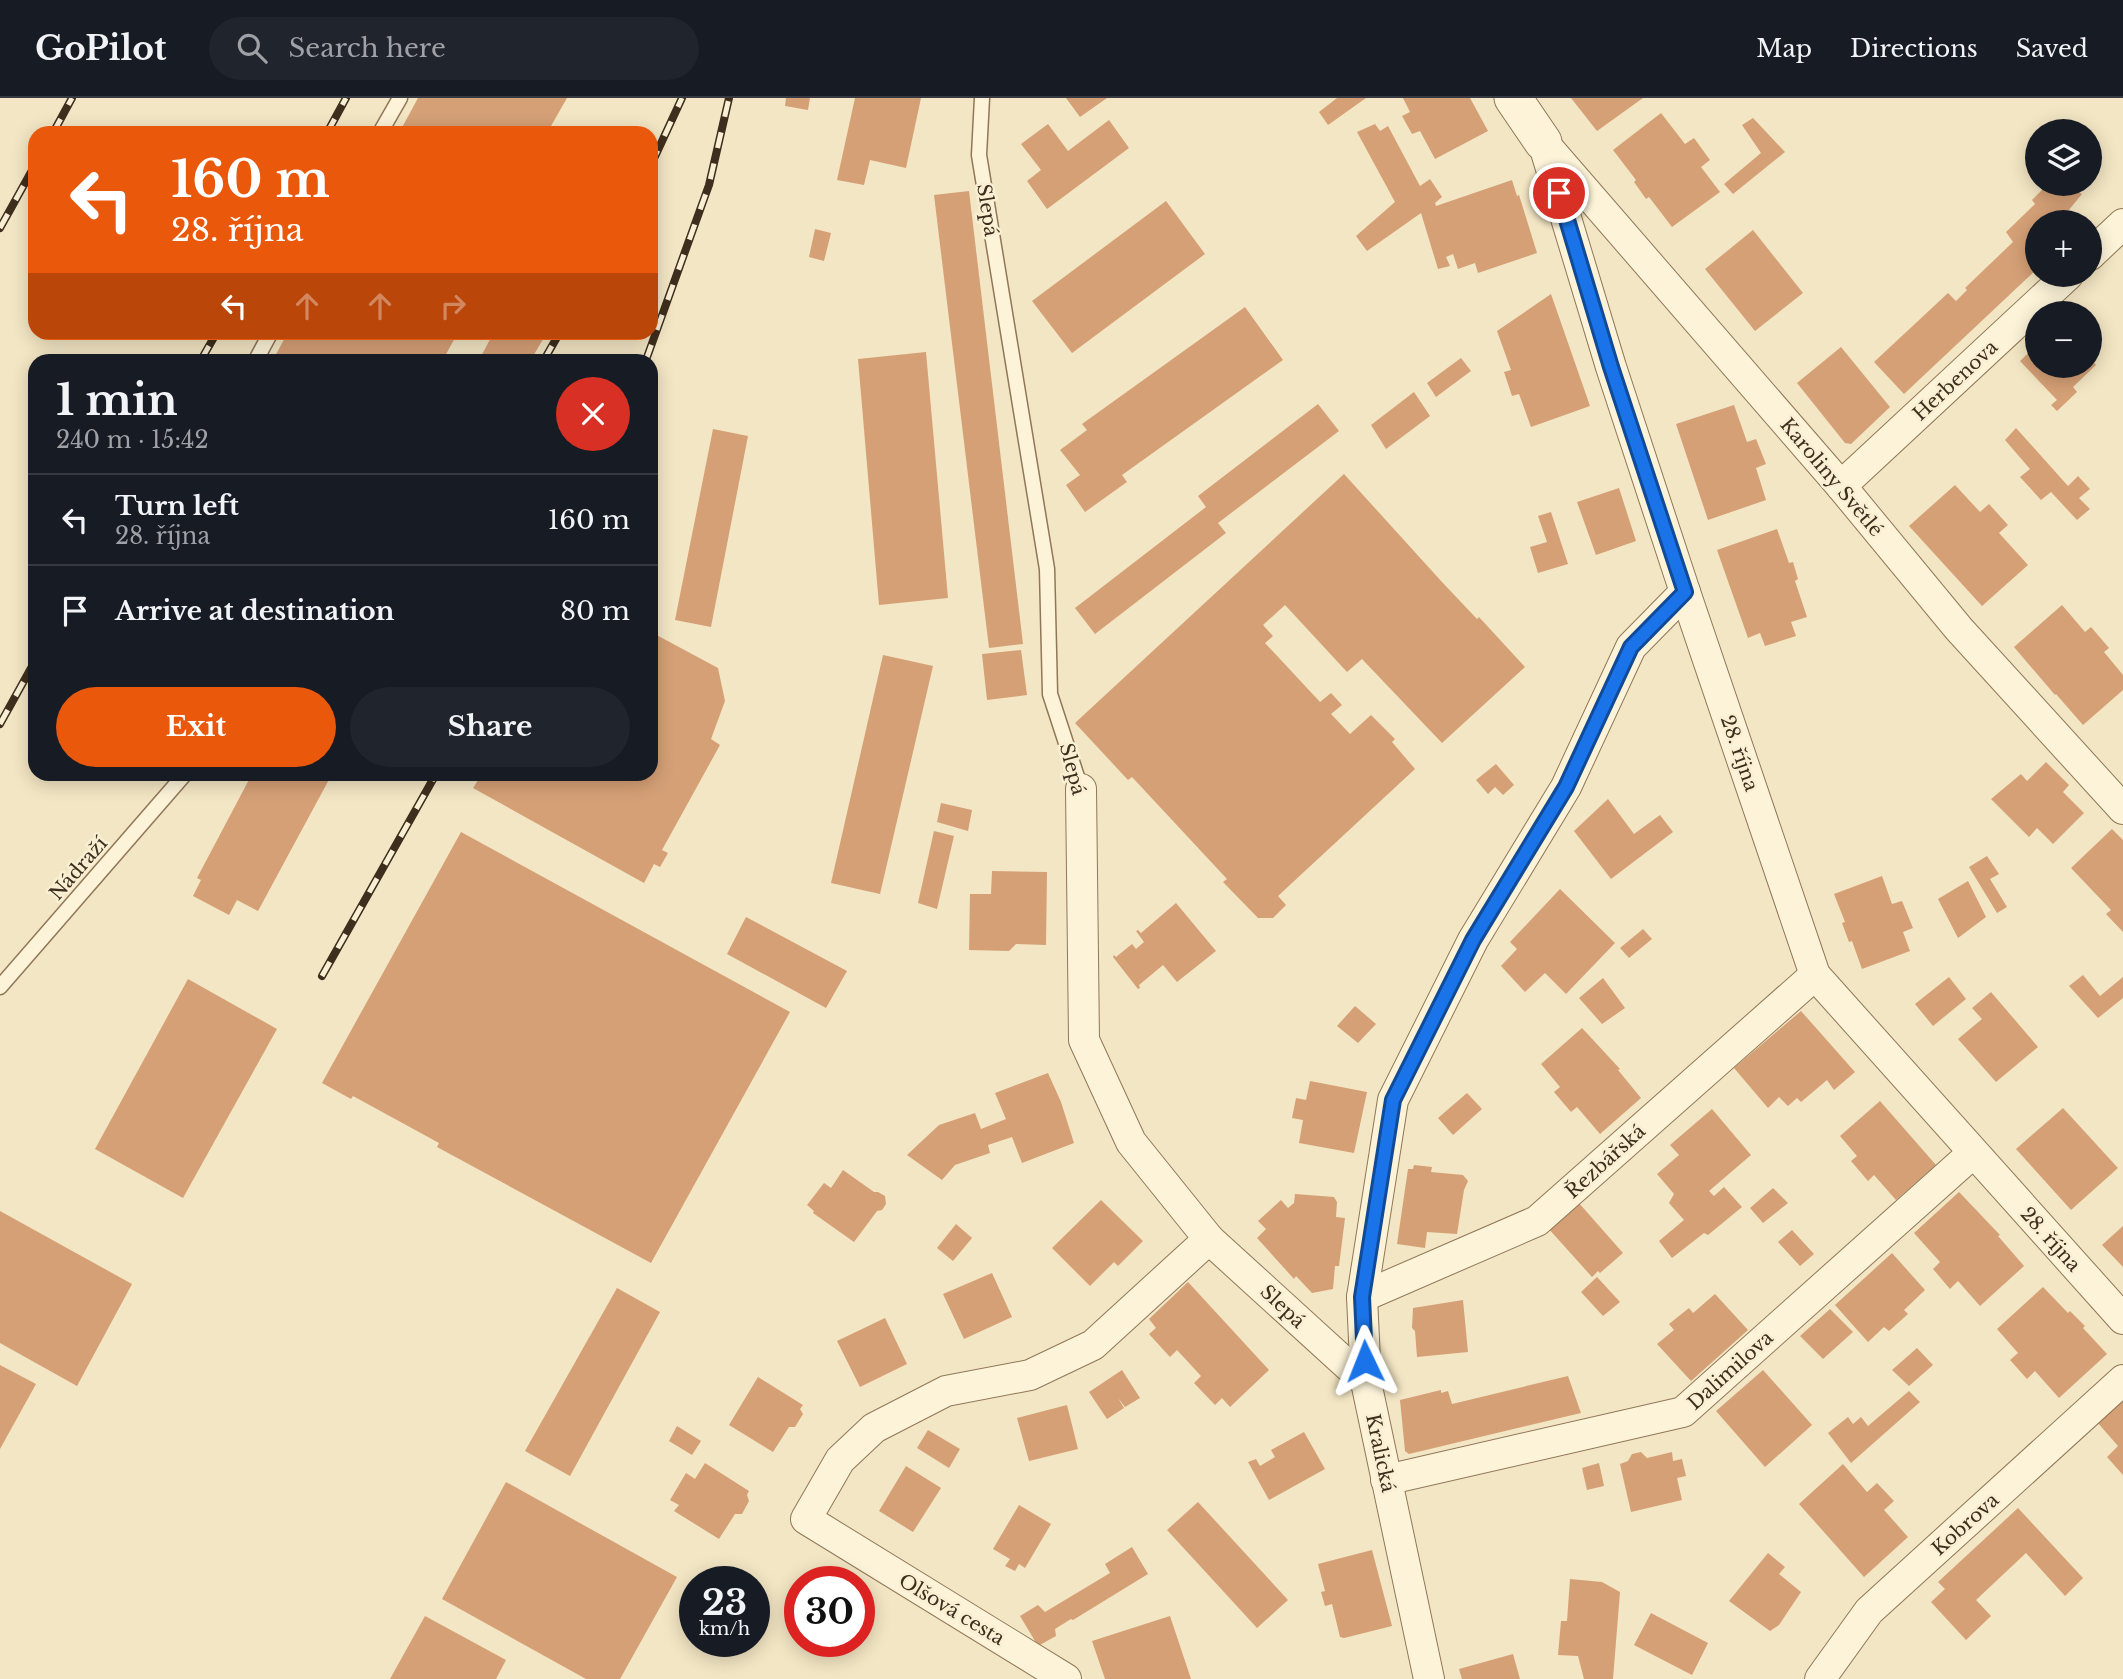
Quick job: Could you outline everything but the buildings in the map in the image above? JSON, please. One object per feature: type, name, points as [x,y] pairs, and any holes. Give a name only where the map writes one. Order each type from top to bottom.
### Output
[{"type":"street","name":"28. října","points":[[1513,98],[1544,142],[1611,367],[1815,975],[2123,1319]]},
{"type":"street","name":"Karoliny Světlé","points":[[1544,142],[1841,486],[1959,629],[2123,809]]},
{"type":"street","points":[[2102,244],[2123,224]]},
{"type":"street","name":"Herbenova","points":[[1841,486],[2055,287]]},
{"type":"street","name":"Kralická","points":[[1429,1679],[1366,1382],[1362,1297],[1393,1100],[1473,940],[1566,787],[1631,647],[1685,592]]},
{"type":"street","name":"Slepá","points":[[1082,789],[1084,1040],[1131,1142],[1209,1238],[1366,1382]]},
{"type":"street","name":"Řezbářská","points":[[1362,1297],[1537,1220],[1815,975]]},
{"type":"street","name":"Dalimilova","points":[[1387,1480],[1683,1412],[1973,1153]]},
{"type":"street","name":"Olšová cesta","points":[[1066,1679],[806,1519],[840,1460],[874,1428],[946,1391],[1030,1375],[1093,1345],[1209,1238]]},
{"type":"street","name":"Kobrova","points":[[1820,1679],[1869,1611],[2123,1380]]},
{"type":"lane","points":[[384,126],[400,98]]},
{"type":"lane","name":"Slepá","points":[[982,98],[979,156],[1047,569],[1050,694],[1082,789]]},
{"type":"lane","name":"Nádraží","points":[[0,987],[180,781]]},
{"type":"railway","points":[[57,126],[72,98]]},
{"type":"railway","points":[[331,126],[346,98]]},
{"type":"railway","points":[[658,150],[682,98]]},
{"type":"railway","points":[[658,327],[709,185],[729,98]]},
{"type":"railway","points":[[0,228],[28,178]]},
{"type":"railway","points":[[204,354],[212,340]]},
{"type":"railway","points":[[547,354],[555,340]]},
{"type":"railway","points":[[648,354],[653,340]]},
{"type":"railway","points":[[0,724],[28,674]]},
{"type":"railway","points":[[322,976],[432,781]]},
{"type":"route","points":[[1365,1361],[1362,1297],[1393,1100],[1473,940],[1566,787],[1631,647],[1685,592],[1611,367],[1559,193]]}]
